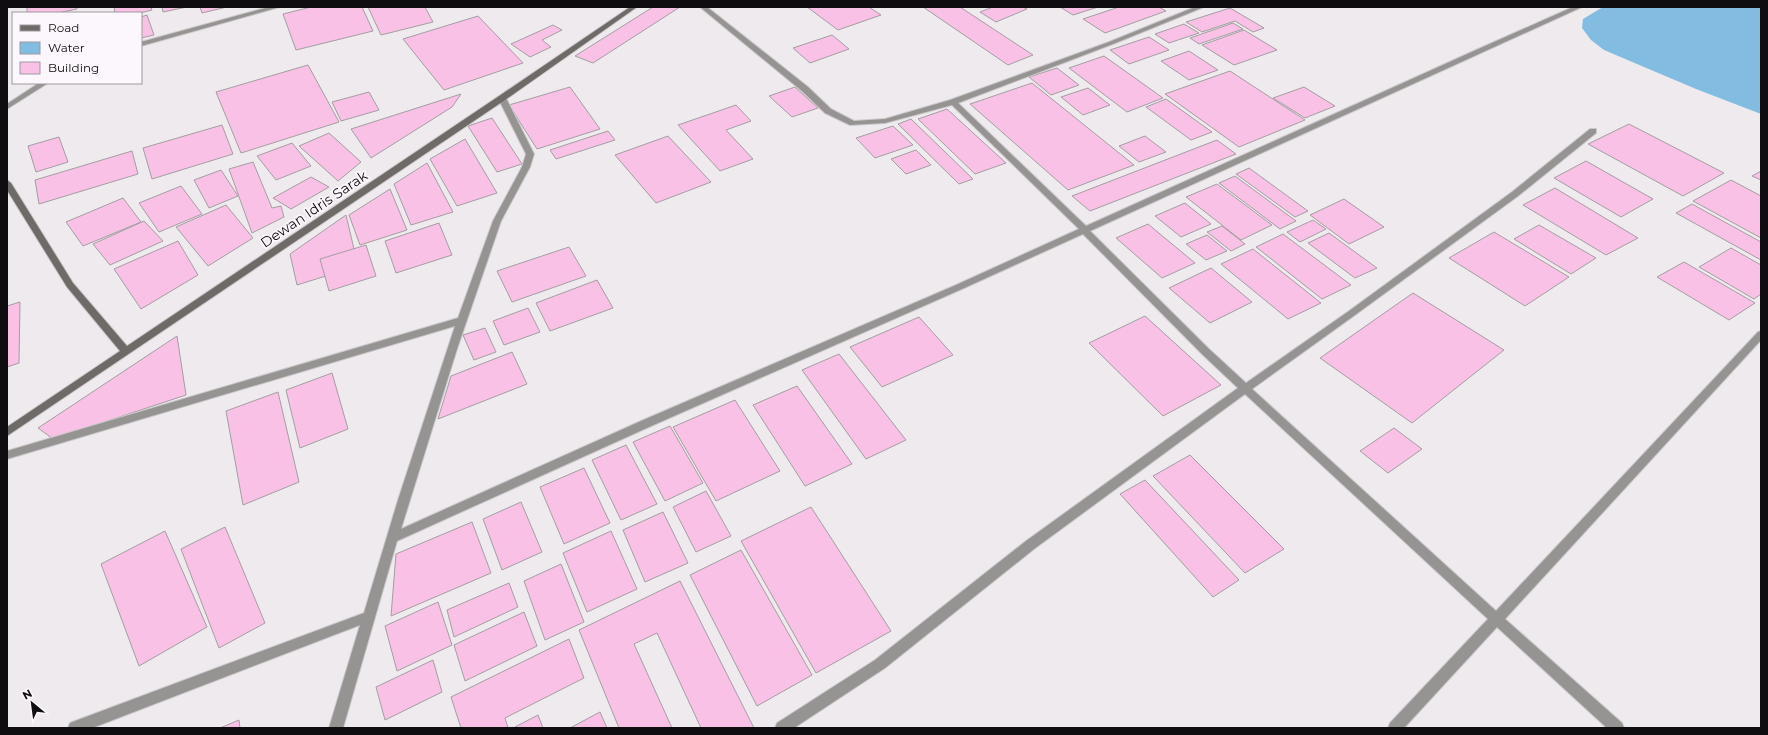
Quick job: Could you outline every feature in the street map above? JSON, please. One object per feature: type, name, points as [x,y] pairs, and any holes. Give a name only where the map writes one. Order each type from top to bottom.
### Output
[{"type":"main road","name":"Dewan Idris Sarak","points":[[7,432],[502,98],[634,7]]},
{"type":"main road","points":[[7,183],[70,285],[126,351]]},
{"type":"street","points":[[142,44],[277,7]]},
{"type":"street","points":[[703,7],[793,80],[828,111],[854,124],[885,121],[953,102],[1111,43],[1201,7]]},
{"type":"street","points":[[393,538],[645,424],[1085,231],[1478,51],[1579,7]]},
{"type":"street","points":[[7,107],[42,84]]},
{"type":"street","points":[[336,728],[393,538],[461,321],[497,221],[526,167],[530,154],[502,98]]},
{"type":"street","points":[[953,102],[1206,352],[1497,620],[1617,728]]},
{"type":"street","points":[[782,728],[880,664],[1030,545],[1515,194],[1592,130]]},
{"type":"street","points":[[7,456],[461,321]]},
{"type":"street","points":[[1395,728],[1497,620],[1644,458],[1761,334]]},
{"type":"street","points":[[75,728],[370,616]]},
{"type":"water","points":[[1603,7],[1761,7],[1761,114],[1696,89],[1604,50],[1591,40],[1582,28],[1583,19]]},
{"type":"building","points":[[27,7],[77,7],[77,9],[62,12],[27,12]]},
{"type":"building","points":[[114,7],[151,7],[152,10],[142,12],[115,12]]},
{"type":"building","points":[[162,7],[187,7],[163,12]]},
{"type":"building","points":[[200,7],[227,7],[202,13]]},
{"type":"building","points":[[311,7],[362,7],[373,31],[296,50],[283,14]]},
{"type":"building","points":[[368,7],[425,7],[433,22],[381,35]]},
{"type":"building","points":[[653,7],[680,7],[593,63],[575,56]]},
{"type":"building","points":[[807,7],[869,7],[881,15],[838,30]]},
{"type":"building","points":[[923,7],[960,7],[1033,55],[1008,65]]},
{"type":"building","points":[[993,7],[1023,7],[1027,9],[996,22],[980,12]]},
{"type":"building","points":[[1060,7],[1098,7],[1073,15]]},
{"type":"building","points":[[1119,7],[1159,7],[1166,11],[1105,33],[1083,19]]},
{"type":"building","points":[[1230,8],[1264,28],[1253,32],[1235,21],[1202,32],[1186,22]]},
{"type":"building","points":[[147,15],[154,35],[142,38],[142,17]]},
{"type":"building","points":[[478,16],[523,63],[444,90],[403,39]]},
{"type":"building","points":[[1233,23],[1243,29],[1199,44],[1190,38]]},
{"type":"building","points":[[1184,24],[1199,33],[1169,43],[1155,34]]},
{"type":"building","points":[[553,25],[562,30],[542,40],[551,47],[530,57],[511,44]]},
{"type":"building","points":[[1244,30],[1277,50],[1234,65],[1202,45]]},
{"type":"building","points":[[832,35],[849,49],[810,63],[793,48]]},
{"type":"building","points":[[1149,37],[1169,50],[1129,64],[1110,50]]},
{"type":"building","points":[[1189,51],[1218,70],[1189,80],[1161,61]]},
{"type":"building","points":[[1104,56],[1163,98],[1127,112],[1069,68]]},
{"type":"building","points":[[308,65],[339,122],[241,153],[216,92]]},
{"type":"building","points":[[1057,68],[1079,85],[1051,95],[1029,77]]},
{"type":"building","points":[[1230,71],[1305,120],[1239,147],[1165,94]]},
{"type":"building","points":[[1032,83],[1134,165],[1068,190],[970,104]]},
{"type":"building","points":[[570,87],[600,129],[537,149],[509,105]]},
{"type":"building","points":[[795,87],[818,108],[792,117],[769,96]]},
{"type":"building","points":[[1304,87],[1335,106],[1305,118],[1273,98]]},
{"type":"building","points":[[1088,88],[1110,105],[1083,115],[1061,97]]},
{"type":"building","points":[[369,92],[379,110],[341,121],[332,102]]},
{"type":"building","points":[[461,94],[452,107],[371,158],[351,129]]},
{"type":"building","points":[[1166,99],[1212,132],[1191,140],[1146,107]]},
{"type":"building","points":[[736,105],[751,121],[726,130],[753,159],[720,171],[678,125]]},
{"type":"building","points":[[947,109],[1006,163],[975,174],[918,119]]},
{"type":"building","points":[[492,118],[522,164],[497,172],[468,126]]},
{"type":"building","points":[[911,119],[973,179],[959,184],[898,124]]},
{"type":"building","points":[[1629,124],[1724,173],[1683,196],[1588,144]]},
{"type":"building","points":[[222,125],[233,154],[152,179],[143,148]]},
{"type":"building","points":[[893,126],[913,145],[875,158],[856,138]]},
{"type":"building","points":[[608,131],[615,140],[556,159],[550,150]]},
{"type":"building","points":[[329,133],[361,162],[338,181],[299,146]]},
{"type":"building","points":[[668,136],[711,182],[656,203],[615,155]]},
{"type":"building","points":[[1145,136],[1166,152],[1139,162],[1119,146]]},
{"type":"building","points":[[59,137],[68,162],[36,172],[28,146]]},
{"type":"building","points":[[465,139],[497,193],[457,206],[430,159]]},
{"type":"building","points":[[1217,140],[1236,154],[1090,211],[1072,196]]},
{"type":"building","points":[[292,143],[311,166],[276,180],[257,156]]},
{"type":"building","points":[[916,150],[931,165],[906,174],[891,159]]},
{"type":"building","points":[[132,151],[138,174],[39,204],[35,180]]},
{"type":"building","points":[[1586,161],[1653,199],[1621,217],[1554,178]]},
{"type":"building","points":[[253,162],[272,208],[281,206],[284,217],[252,233],[229,169]]},
{"type":"building","points":[[427,163],[453,212],[411,225],[394,184]]},
{"type":"building","points":[[1249,168],[1308,211],[1295,217],[1236,174]]},
{"type":"building","points":[[221,170],[238,196],[209,208],[194,180]]},
{"type":"building","points":[[1761,171],[1761,180],[1752,176]]},
{"type":"building","points":[[1235,176],[1296,221],[1280,229],[1219,183]]},
{"type":"building","points":[[311,177],[329,187],[291,209],[273,198]]},
{"type":"building","points":[[1731,180],[1761,196],[1761,238],[1693,201]]},
{"type":"building","points":[[1217,184],[1272,225],[1241,240],[1186,197]]},
{"type":"building","points":[[181,186],[202,214],[159,232],[139,203]]},
{"type":"building","points":[[1555,188],[1638,238],[1606,255],[1523,205]]},
{"type":"building","points":[[390,189],[407,230],[360,245],[349,215]]},
{"type":"building","points":[[123,198],[141,222],[83,246],[66,222]]},
{"type":"building","points":[[1344,199],[1384,227],[1349,244],[1310,215]]},
{"type":"building","points":[[1185,203],[1211,224],[1181,237],[1155,216]]},
{"type":"building","points":[[1692,204],[1761,242],[1761,260],[1676,213]]},
{"type":"building","points":[[226,205],[253,238],[208,266],[176,227]]},
{"type":"building","points":[[346,215],[358,266],[297,285],[290,254]]},
{"type":"building","points":[[1313,220],[1326,229],[1300,242],[1287,232]]},
{"type":"building","points":[[144,221],[163,241],[110,265],[93,244]]},
{"type":"building","points":[[439,223],[452,255],[396,273],[385,241]]},
{"type":"building","points":[[1148,224],[1195,263],[1162,278],[1116,238]]},
{"type":"building","points":[[1539,225],[1596,258],[1571,274],[1514,239]]},
{"type":"building","points":[[1222,226],[1245,244],[1231,251],[1207,232]]},
{"type":"building","points":[[1494,232],[1569,277],[1525,306],[1449,258]]},
{"type":"building","points":[[1329,233],[1377,268],[1355,278],[1308,243]]},
{"type":"building","points":[[1283,234],[1351,285],[1322,299],[1256,247]]},
{"type":"building","points":[[1207,235],[1227,251],[1206,260],[1186,244]]},
{"type":"building","points":[[178,241],[198,275],[141,309],[114,269]]},
{"type":"building","points":[[366,245],[376,276],[329,291],[320,259]]},
{"type":"building","points":[[569,247],[586,276],[512,302],[497,271]]},
{"type":"building","points":[[1731,248],[1761,265],[1761,294],[1754,299],[1699,267]]},
{"type":"building","points":[[1253,249],[1321,303],[1288,319],[1221,264]]},
{"type":"building","points":[[1684,262],[1755,303],[1729,320],[1657,277]]},
{"type":"building","points":[[1211,268],[1252,302],[1210,323],[1169,288]]},
{"type":"building","points":[[597,280],[613,308],[550,331],[536,303]]},
{"type":"building","points":[[1413,293],[1504,350],[1412,423],[1320,358]]},
{"type":"building","points":[[20,302],[19,363],[7,367],[7,306]]},
{"type":"building","points":[[528,308],[540,332],[504,345],[493,321]]},
{"type":"building","points":[[1145,316],[1221,385],[1163,416],[1089,343]]},
{"type":"building","points":[[919,317],[953,355],[882,387],[850,347]]},
{"type":"building","points":[[485,328],[496,352],[474,360],[463,335]]},
{"type":"building","points":[[177,336],[186,395],[53,439],[38,428]]},
{"type":"building","points":[[512,352],[527,384],[438,419],[451,376]]},
{"type":"building","points":[[839,354],[906,440],[866,459],[802,370]]},
{"type":"building","points":[[332,373],[348,429],[300,448],[286,390]]},
{"type":"building","points":[[797,386],[852,464],[805,486],[753,405]]},
{"type":"building","points":[[278,392],[299,482],[243,505],[226,411]]},
{"type":"building","points":[[735,400],[780,471],[716,501],[673,427]]},
{"type":"building","points":[[670,426],[703,483],[665,501],[633,442]]},
{"type":"building","points":[[1394,428],[1422,449],[1388,473],[1360,451]]},
{"type":"building","points":[[626,445],[657,504],[621,520],[592,460]]},
{"type":"building","points":[[1190,455],[1284,549],[1245,573],[1153,476]]},
{"type":"building","points":[[584,468],[610,523],[564,544],[540,487]]},
{"type":"building","points":[[1145,480],[1239,580],[1213,597],[1120,494]]},
{"type":"building","points":[[706,491],[731,536],[696,552],[673,507]]},
{"type":"building","points":[[521,502],[542,552],[502,570],[483,519]]},
{"type":"building","points":[[811,507],[891,631],[816,673],[741,541]]},
{"type":"building","points":[[663,512],[688,563],[645,582],[623,530]]},
{"type":"building","points":[[472,522],[491,573],[391,616],[396,554]]},
{"type":"building","points":[[225,527],[265,623],[219,648],[181,549]]},
{"type":"building","points":[[165,531],[207,627],[139,666],[101,564]]},
{"type":"building","points":[[611,531],[637,589],[587,612],[563,553]]},
{"type":"building","points":[[741,550],[812,675],[757,706],[690,575]]},
{"type":"building","points":[[561,564],[584,622],[545,640],[524,581]]},
{"type":"building","points":[[680,581],[754,728],[701,728],[657,633],[634,644],[672,728],[619,728],[579,630]]},
{"type":"building","points":[[509,583],[518,607],[454,637],[447,610]]},
{"type":"building","points":[[438,602],[452,645],[397,671],[385,626]]},
{"type":"building","points":[[524,612],[537,646],[465,681],[454,645]]},
{"type":"building","points":[[569,639],[584,678],[505,718],[508,728],[461,728],[451,697]]},
{"type":"building","points":[[433,660],[442,692],[385,720],[376,687]]},
{"type":"building","points":[[600,712],[607,728],[570,728]]},
{"type":"building","points":[[538,715],[543,728],[515,728],[515,727]]},
{"type":"building","points":[[239,720],[240,728],[220,728]]}]
